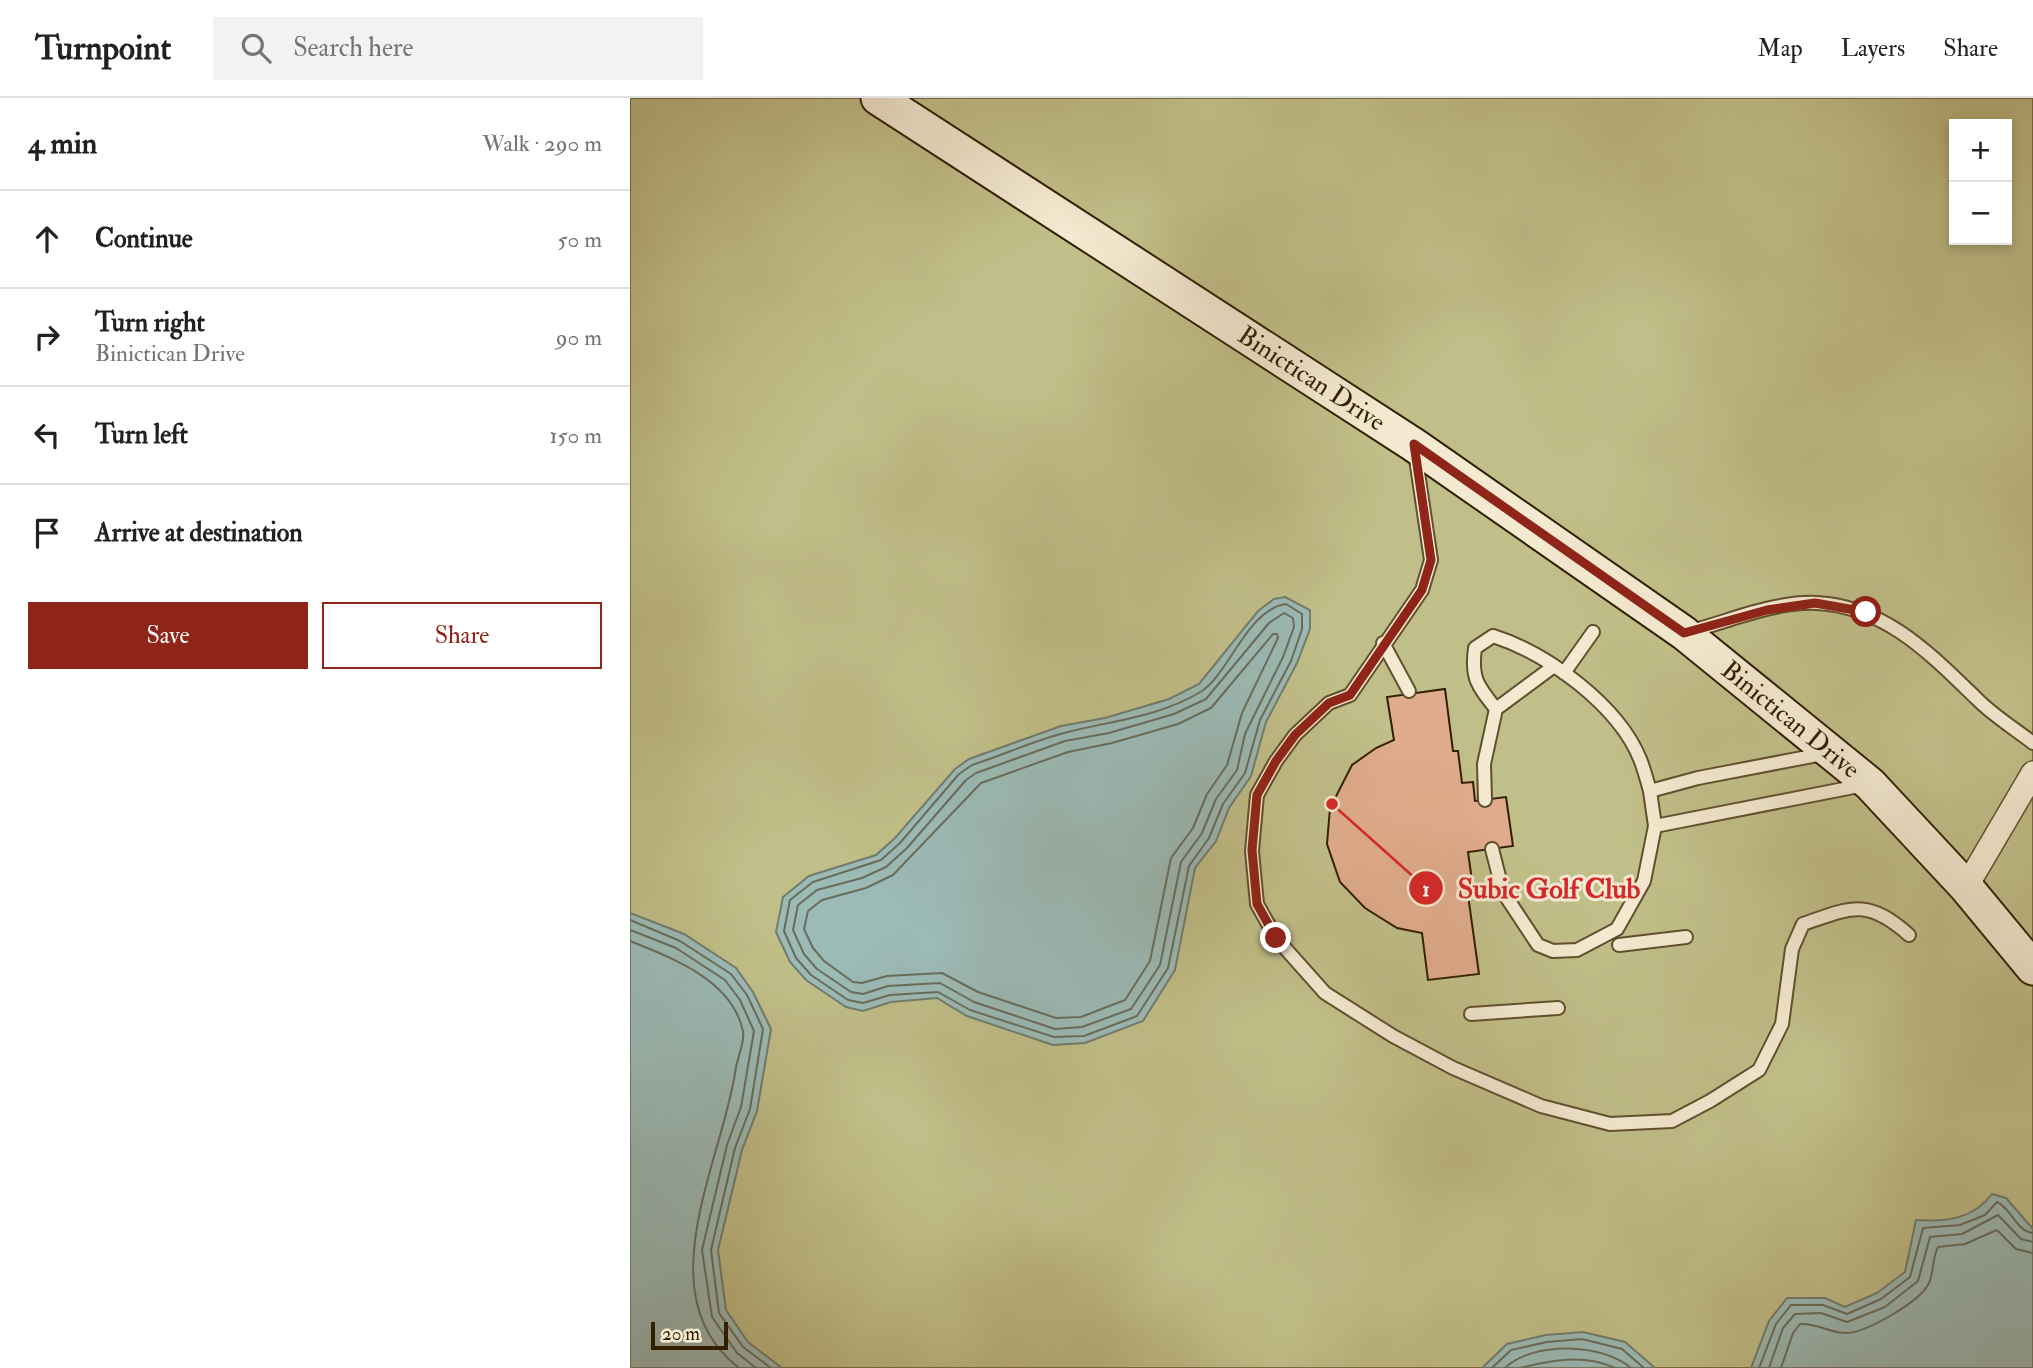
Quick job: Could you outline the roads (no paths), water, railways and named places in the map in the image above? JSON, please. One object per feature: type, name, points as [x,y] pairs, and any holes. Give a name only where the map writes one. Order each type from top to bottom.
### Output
[{"type":"street","name":"Binictican Drive","points":[[878,98],[1414,444],[1684,633],[1834,752],[1870,784],[1966,887],[2033,968]]},
{"type":"street","points":[[1966,887],[2033,773]]},
{"type":"lane","points":[[1414,444],[1431,560],[1422,590],[1383,643],[1350,695],[1329,703],[1295,735],[1276,761],[1257,795],[1252,850],[1257,904],[1276,938],[1325,993],[1393,1036],[1453,1069],[1541,1106],[1610,1124],[1672,1121],[1759,1070],[1782,1024],[1792,949],[1803,925],[1854,909],[1874,909],[1909,935]]},
{"type":"lane","points":[[1684,633],[1767,610],[1815,603],[1866,612],[1941,662],[1979,702],[2033,743]]},
{"type":"lane","points":[[1485,800],[1484,764],[1496,709],[1559,669],[1593,632]]},
{"type":"lane","points":[[1492,849],[1503,892],[1538,944],[1553,951],[1577,950],[1617,929],[1644,881],[1655,826],[1650,791],[1640,757],[1616,722],[1559,669],[1521,645],[1493,636],[1475,648],[1472,669],[1479,688],[1496,709]]},
{"type":"lane","points":[[1383,643],[1409,691]]},
{"type":"lane","points":[[1650,791],[1698,778],[1834,752]]},
{"type":"lane","points":[[1655,826],[1870,784]]},
{"type":"lane","points":[[1619,944],[1686,937]]},
{"type":"lane","points":[[1471,1014],[1558,1008]]},
{"type":"water","points":[[1285,597],[1310,610],[1310,629],[1297,663],[1266,722],[1251,776],[1229,808],[1216,841],[1195,868],[1175,970],[1143,1021],[1085,1043],[1053,1045],[967,1016],[937,998],[891,1002],[863,1011],[846,1007],[806,980],[790,962],[776,932],[783,897],[809,876],[876,855],[895,838],[955,769],[969,759],[1061,726],[1105,718],[1169,699],[1199,684],[1258,611],[1274,599]]},
{"type":"water","points":[[630,913],[684,934],[736,968],[753,992],[771,1029],[757,1111],[742,1150],[718,1250],[726,1310],[748,1342],[782,1368],[630,1368]]},
{"type":"water","points":[[1992,1194],[2006,1198],[2033,1229],[2033,1368],[1751,1368],[1769,1321],[1787,1298],[1825,1298],[1845,1307],[1877,1293],[1905,1272],[1916,1220],[1949,1219],[1968,1214]]},
{"type":"water","points":[[1583,1332],[1625,1342],[1655,1368],[1482,1368],[1507,1344],[1546,1335]]},
{"type":"place","name":"Subic Golf Club","points":[[1332,804]]}]
